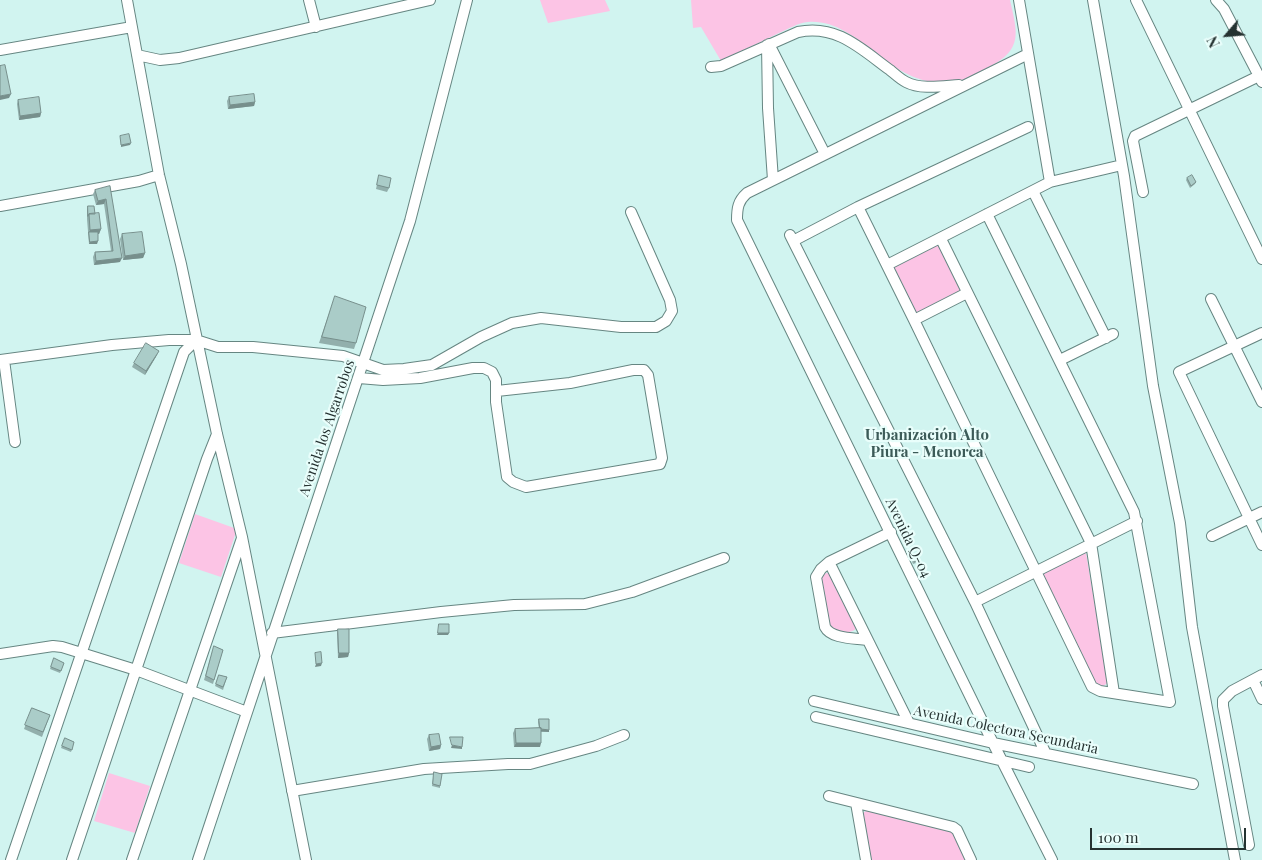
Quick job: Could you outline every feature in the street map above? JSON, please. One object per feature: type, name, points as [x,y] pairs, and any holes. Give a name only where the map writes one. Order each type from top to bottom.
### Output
[{"type":"street","points":[[127,0],[159,175],[181,264],[217,434],[242,537],[306,860]]},
{"type":"street","points":[[309,0],[316,27]]},
{"type":"street","points":[[137,55],[160,60],[179,58],[430,0]]},
{"type":"street","name":"Avenida los Algarrobos","points":[[198,860],[410,221],[467,0]]},
{"type":"street","points":[[1019,0],[1050,182]]},
{"type":"street","points":[[1092,0],[1122,165],[1153,386],[1180,523],[1192,627],[1235,860]]},
{"type":"street","points":[[1136,0],[1262,259]]},
{"type":"street","points":[[1143,192],[1132,141],[1135,136],[1260,79],[1224,9],[1216,0]]},
{"type":"street","points":[[0,50],[132,27]]},
{"type":"street","points":[[711,67],[721,66],[768,44],[811,29],[828,31],[850,40],[907,82],[932,87],[965,85]]},
{"type":"street","points":[[768,44],[768,108],[772,180],[1028,54]]},
{"type":"street","points":[[768,44],[825,154]]},
{"type":"street","points":[[1028,127],[791,238],[975,602],[1046,754]]},
{"type":"street","points":[[887,265],[1050,182],[1122,165]]},
{"type":"street","points":[[0,206],[139,181],[159,175]]},
{"type":"street","name":"Avenida Q-04","points":[[772,180],[747,193],[740,199],[737,209],[737,220],[740,228],[1052,860]]},
{"type":"street","points":[[1033,190],[1109,336],[1060,360]]},
{"type":"street","points":[[858,208],[1092,687],[1100,691],[1170,702],[1134,512],[987,214]]},
{"type":"street","points":[[15,442],[2,360],[112,345],[169,340],[196,340],[218,347],[253,347],[343,356],[383,370],[404,369],[432,365],[498,328],[512,323],[541,318],[621,327],[656,327],[666,321],[672,312],[670,300],[631,212]]},
{"type":"street","points":[[941,239],[1091,543],[1114,693]]},
{"type":"street","points":[[914,320],[967,293]]},
{"type":"street","points":[[1211,299],[1262,402]]},
{"type":"street","points":[[1262,333],[1179,372],[1262,545]]},
{"type":"street","points":[[11,860],[81,652],[98,590],[184,352],[196,340]]},
{"type":"street","points":[[359,378],[383,380],[420,378],[473,368],[484,368],[492,372],[496,380],[496,402],[507,477],[513,482],[526,487],[660,464],[662,458],[660,443],[648,375],[644,370],[633,370],[570,383],[497,391]]},
{"type":"street","points":[[72,860],[217,434]]},
{"type":"street","points":[[1212,536],[1262,512]]},
{"type":"street","points":[[975,602],[1136,522]]},
{"type":"street","points":[[867,640],[836,636],[827,631],[816,577],[821,568],[829,562],[890,532]]},
{"type":"street","points":[[132,860],[242,537]]},
{"type":"street","points":[[272,633],[514,605],[585,604],[632,592],[724,558]]},
{"type":"street","points":[[829,562],[909,723]]},
{"type":"street","points":[[0,654],[53,646],[81,652],[136,670],[247,712]]},
{"type":"street","points":[[1249,845],[1223,700],[1232,691],[1257,678],[1262,699]]},
{"type":"street","name":"Avenida Colectora Secundaria","points":[[814,700],[993,743],[1193,784]]},
{"type":"street","name":"Avenida Colectora Secundaria","points":[[816,717],[1029,767]]},
{"type":"street","points":[[292,791],[424,768],[530,764],[596,746],[624,735]]},
{"type":"street","points":[[829,796],[953,827],[957,830],[971,860]]},
{"type":"street","points":[[856,803],[866,860]]},
{"type":"shaded area","points":[[540,0],[605,0],[610,11],[548,23]]},
{"type":"shaded area","points":[[691,0],[1010,0],[1016,31],[1013,46],[1000,60],[965,79],[938,83],[916,78],[897,69],[863,43],[846,32],[828,24],[808,22],[793,26],[721,61],[701,27],[693,28]]},
{"type":"shaded area","points":[[939,245],[960,288],[959,292],[916,313],[893,266]]},
{"type":"shaded area","points":[[195,514],[237,529],[221,577],[179,563]]},
{"type":"shaded area","points":[[1086,553],[1108,683],[1103,686],[1094,683],[1042,575],[1043,572]]},
{"type":"shaded area","points":[[826,573],[831,574],[858,626],[853,631],[846,632],[830,629],[820,578]]},
{"type":"shaded area","points":[[109,773],[150,786],[135,833],[94,821]]},
{"type":"shaded area","points":[[867,810],[953,832],[967,860],[870,860],[862,814]]},
{"type":"building","points":[[5,65],[11,94],[0,96],[0,66]]},
{"type":"building","points":[[254,94],[255,102],[230,105],[229,97]]},
{"type":"building","points":[[39,97],[41,113],[20,116],[18,100]]},
{"type":"building","points":[[129,134],[131,143],[121,145],[120,136]]},
{"type":"building","points":[[379,175],[391,178],[389,188],[377,185]]},
{"type":"building","points":[[1192,175],[1196,182],[1191,186],[1187,178]]},
{"type":"building","points":[[110,186],[122,258],[96,261],[95,252],[113,251],[106,199],[98,201],[95,190]]},
{"type":"building","points":[[88,206],[94,206],[95,214],[89,214],[88,216]]},
{"type":"building","points":[[99,213],[101,229],[90,230],[89,214]]},
{"type":"building","points":[[89,232],[98,232],[98,241],[90,242]]},
{"type":"building","points":[[142,232],[145,253],[125,256],[122,234]]},
{"type":"building","points":[[335,296],[366,307],[356,343],[322,337]]},
{"type":"building","points":[[146,343],[159,351],[146,371],[134,363]]},
{"type":"building","points":[[914,554],[917,561],[914,562],[910,555]]},
{"type":"building","points":[[439,624],[449,624],[449,633],[438,633]]},
{"type":"building","points":[[338,629],[349,629],[349,653],[339,653]]},
{"type":"building","points":[[214,646],[223,650],[214,680],[206,676]]},
{"type":"building","points":[[321,652],[322,663],[316,664],[315,653]]},
{"type":"building","points":[[54,658],[64,663],[61,671],[51,667]]},
{"type":"building","points":[[219,675],[227,677],[223,687],[216,684]]},
{"type":"building","points":[[32,708],[50,715],[43,732],[25,725]]},
{"type":"building","points":[[539,719],[549,719],[549,730],[540,728]]},
{"type":"building","points":[[541,728],[541,743],[516,743],[515,729]]},
{"type":"building","points":[[439,734],[441,745],[431,747],[429,735]]},
{"type":"building","points":[[450,737],[463,737],[462,747],[452,745]]},
{"type":"building","points":[[65,738],[74,742],[72,750],[62,746]]},
{"type":"building","points":[[434,772],[442,774],[440,786],[433,784]]},
{"type":"district","name":"Urbanización Alto Piura - Menorca","points":[[927,444]]}]
